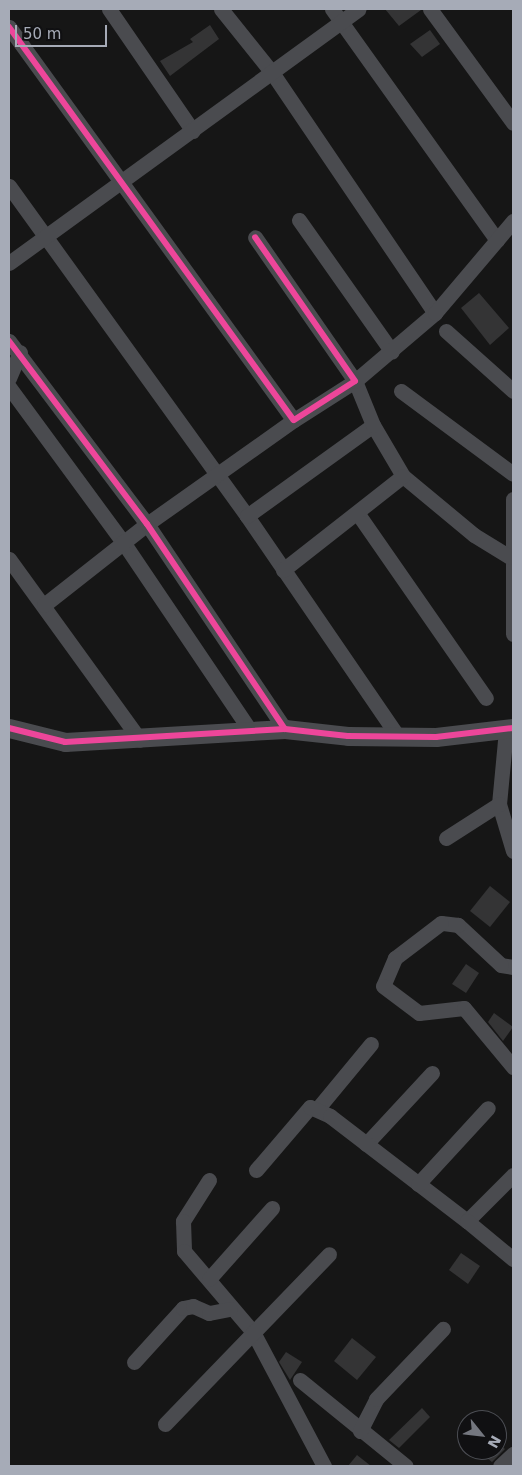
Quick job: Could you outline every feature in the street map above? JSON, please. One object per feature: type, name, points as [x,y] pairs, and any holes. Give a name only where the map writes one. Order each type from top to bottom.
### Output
[{"type":"street","points":[[109,9],[193,131]]},
{"type":"street","points":[[221,9],[273,74],[435,313]]},
{"type":"street","points":[[9,263],[119,179],[193,131],[273,74],[337,15],[359,9]]},
{"type":"street","points":[[430,9],[513,123]]},
{"type":"street","points":[[337,15],[497,240]]},
{"type":"street","points":[[9,28],[294,420]]},
{"type":"street","points":[[9,186],[247,516],[399,738]]},
{"type":"street","points":[[299,220],[392,352]]},
{"type":"street","points":[[44,605],[147,524],[294,420],[355,381],[392,352],[435,313],[513,221]]},
{"type":"street","points":[[255,237],[355,381],[373,425],[403,476],[474,535],[510,557]]},
{"type":"street","points":[[446,331],[513,391]]},
{"type":"street","points":[[9,341],[20,352],[147,524],[285,729]]},
{"type":"street","points":[[9,378],[20,352]]},
{"type":"street","points":[[9,387],[123,542],[251,732]]},
{"type":"street","points":[[401,391],[513,474]]},
{"type":"street","points":[[247,516],[373,425]]},
{"type":"street","points":[[283,570],[358,514],[403,476]]},
{"type":"street","points":[[513,499],[510,557],[513,634]]},
{"type":"street","points":[[358,514],[486,698]]},
{"type":"street","points":[[9,559],[140,740]]},
{"type":"street","points":[[9,728],[65,742],[140,740],[285,729],[399,738],[510,729],[499,804],[513,851]]},
{"type":"street","points":[[446,838],[499,804]]},
{"type":"street","points":[[513,966],[501,965],[458,925],[441,923],[395,958],[384,986],[419,1013],[464,1008],[513,1067]]},
{"type":"street","points":[[318,1108],[371,1044]]},
{"type":"street","points":[[366,1144],[432,1073]]},
{"type":"street","points":[[256,1170],[302,1114],[310,1107],[318,1108],[467,1221],[513,1259]]},
{"type":"street","points":[[418,1184],[488,1108]]},
{"type":"street","points":[[467,1221],[513,1175]]},
{"type":"street","points":[[209,1180],[183,1221],[180,1234],[184,1251],[210,1279],[230,1309],[253,1332],[324,1466]]},
{"type":"street","points":[[210,1279],[272,1208]]},
{"type":"street","points":[[165,1424],[329,1254]]},
{"type":"street","points":[[134,1362],[183,1308],[193,1306],[209,1313],[230,1309]]},
{"type":"street","points":[[360,1431],[376,1399],[443,1329]]},
{"type":"street","points":[[300,1380],[360,1431],[406,1466]]},
{"type":"street","points":[[500,1466],[513,1454]]},
{"type":"building","points":[[385,9],[421,9],[421,10],[399,26]]},
{"type":"building","points":[[210,25],[219,39],[170,76],[160,61],[193,42],[190,39]]},
{"type":"building","points":[[430,30],[440,44],[422,57],[410,44]]},
{"type":"building","points":[[479,293],[509,328],[490,345],[461,308]]},
{"type":"building","points":[[490,886],[510,902],[490,927],[470,911]]},
{"type":"building","points":[[466,964],[479,973],[466,993],[452,984]]},
{"type":"building","points":[[494,1013],[513,1027],[503,1041],[488,1022]]},
{"type":"building","points":[[461,1253],[480,1266],[468,1284],[449,1270]]},
{"type":"building","points":[[352,1338],[376,1357],[357,1380],[334,1361]]},
{"type":"building","points":[[286,1352],[302,1362],[290,1380],[279,1362]]},
{"type":"building","points":[[422,1408],[430,1417],[399,1448],[389,1440]]},
{"type":"building","points":[[357,1455],[371,1466],[348,1466]]},
{"type":"cycle path","points":[[9,27],[294,420],[355,381],[255,237]]},
{"type":"cycle path","points":[[9,341],[147,524],[285,729]]},
{"type":"cycle path","points":[[9,728],[65,742],[285,729],[348,736],[436,737],[513,728]]}]
